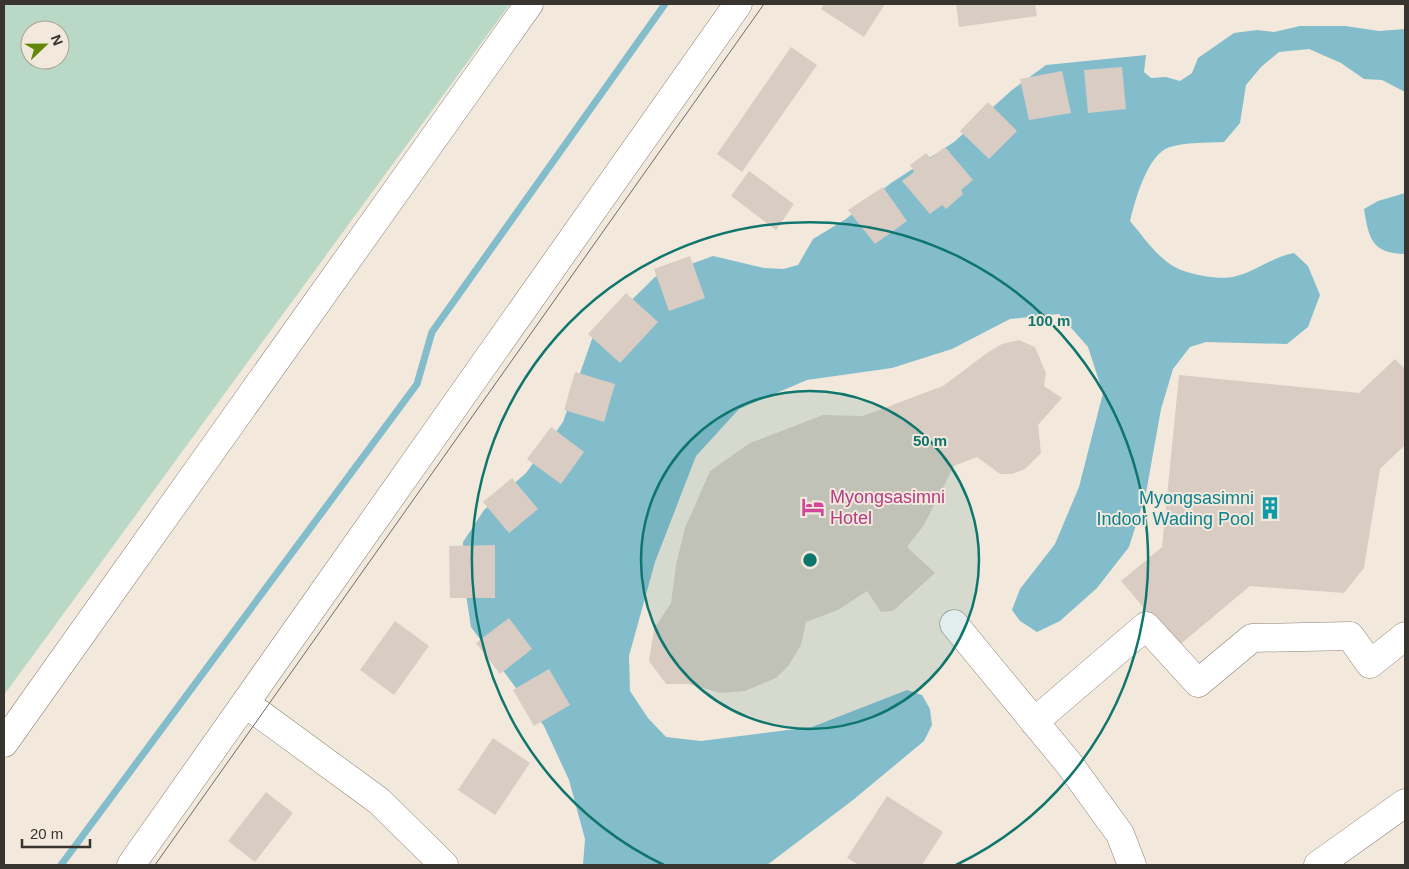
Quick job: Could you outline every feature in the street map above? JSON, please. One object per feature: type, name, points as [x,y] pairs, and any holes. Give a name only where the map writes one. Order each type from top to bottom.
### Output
[{"type":"street","points":[[4,743],[529,4]]},
{"type":"street","points":[[131,865],[738,4]]},
{"type":"street","points":[[954,624],[1070,765],[1120,834],[1132,865]]},
{"type":"street","points":[[1034,722],[1146,626],[1198,683],[1252,638],[1350,636],[1370,664],[1405,636]]},
{"type":"street","points":[[246,703],[379,801],[444,865]]},
{"type":"street","points":[[1318,865],[1405,803]]},
{"type":"green space","points":[[4,4],[510,4],[4,695]]},
{"type":"water","points":[[1300,26],[1345,26],[1379,31],[1405,29],[1405,92],[1382,80],[1364,79],[1341,63],[1309,49],[1279,52],[1261,67],[1246,85],[1240,123],[1224,142],[1190,143],[1170,147],[1162,151],[1149,168],[1143,179],[1130,221],[1164,260],[1183,271],[1209,277],[1226,278],[1241,275],[1278,258],[1294,253],[1308,266],[1320,295],[1308,327],[1287,344],[1206,342],[1190,347],[1173,369],[1161,409],[1146,493],[1129,547],[1097,588],[1060,621],[1037,632],[1020,621],[1012,610],[1020,589],[1055,544],[1079,487],[1103,393],[1088,347],[1059,314],[1010,319],[952,349],[892,368],[807,380],[739,409],[696,456],[655,562],[629,656],[630,691],[648,718],[666,737],[701,741],[812,727],[907,690],[922,695],[930,709],[932,725],[924,741],[853,800],[767,865],[583,865],[585,839],[569,780],[544,726],[471,627],[463,575],[463,542],[484,510],[526,473],[563,422],[592,339],[655,277],[713,256],[764,268],[783,269],[798,265],[813,239],[846,219],[891,183],[954,142],[1012,90],[1046,65],[1146,55],[1144,72],[1151,78],[1166,77],[1180,81],[1192,73],[1198,58],[1234,33],[1257,30],[1274,32]]},
{"type":"water","points":[[1405,193],[1405,254],[1385,251],[1374,243],[1370,237],[1364,209],[1378,201]]},
{"type":"building","points":[[824,4],[885,4],[864,37],[821,9]]},
{"type":"building","points":[[956,4],[1035,4],[1037,16],[959,27]]},
{"type":"building","points":[[791,47],[817,65],[742,172],[717,154]]},
{"type":"building","points":[[1122,67],[1126,109],[1088,113],[1084,70]]},
{"type":"building","points":[[1062,71],[1071,113],[1029,120],[1020,79]]},
{"type":"building","points":[[988,102],[1017,131],[989,159],[960,131]]},
{"type":"building","points":[[945,147],[973,180],[961,190],[963,194],[946,209],[942,205],[930,214],[902,181],[914,172],[910,165],[926,153],[931,158]]},
{"type":"building","points":[[749,171],[794,204],[776,230],[731,196]]},
{"type":"building","points":[[883,187],[907,221],[875,244],[848,210]]},
{"type":"building","points":[[690,256],[705,298],[669,311],[654,269]]},
{"type":"building","points":[[626,293],[658,322],[620,363],[588,334]]},
{"type":"building","name":"Myongsasimni Hotel","points":[[1019,340],[1035,347],[1046,373],[1044,386],[1062,398],[1038,425],[1041,453],[1025,469],[1012,474],[1000,474],[977,457],[954,466],[924,525],[907,547],[935,573],[893,611],[881,612],[867,591],[838,610],[806,622],[801,645],[789,665],[776,678],[745,691],[721,693],[688,684],[666,684],[649,661],[654,629],[671,603],[676,565],[685,528],[710,471],[750,443],[823,415],[863,416],[943,386],[987,353],[1002,344]]},
{"type":"building","name":"Myongsasimni Indoor Wading Pool","points":[[1395,359],[1405,369],[1405,445],[1380,469],[1364,568],[1344,593],[1250,586],[1177,647],[1121,581],[1162,547],[1179,375],[1359,393]]},
{"type":"building","points":[[575,372],[615,384],[604,422],[564,410]]},
{"type":"building","points":[[551,427],[584,452],[561,484],[527,459]]},
{"type":"building","points":[[512,478],[538,509],[509,533],[483,502]]},
{"type":"building","points":[[495,545],[495,598],[450,598],[449,546]]},
{"type":"building","points":[[509,618],[532,649],[500,674],[476,643]]},
{"type":"building","points":[[395,621],[429,646],[394,695],[360,670]]},
{"type":"building","points":[[549,669],[570,705],[534,726],[513,690]]},
{"type":"building","points":[[493,738],[530,763],[495,815],[458,790]]},
{"type":"building","points":[[266,792],[293,813],[255,862],[228,841]]},
{"type":"building","points":[[887,796],[943,832],[922,865],[859,865],[847,858]]},
{"type":"waterway","points":[[61,865],[417,384],[432,332],[665,4]]},
{"type":"tram line","points":[[155,865],[764,4]]},
{"type":"place","name":"Myongsasimni Hotel","points":[[813,507]]},
{"type":"place","name":"Myongsasimni Indoor Wading Pool","points":[[1270,508]]}]
